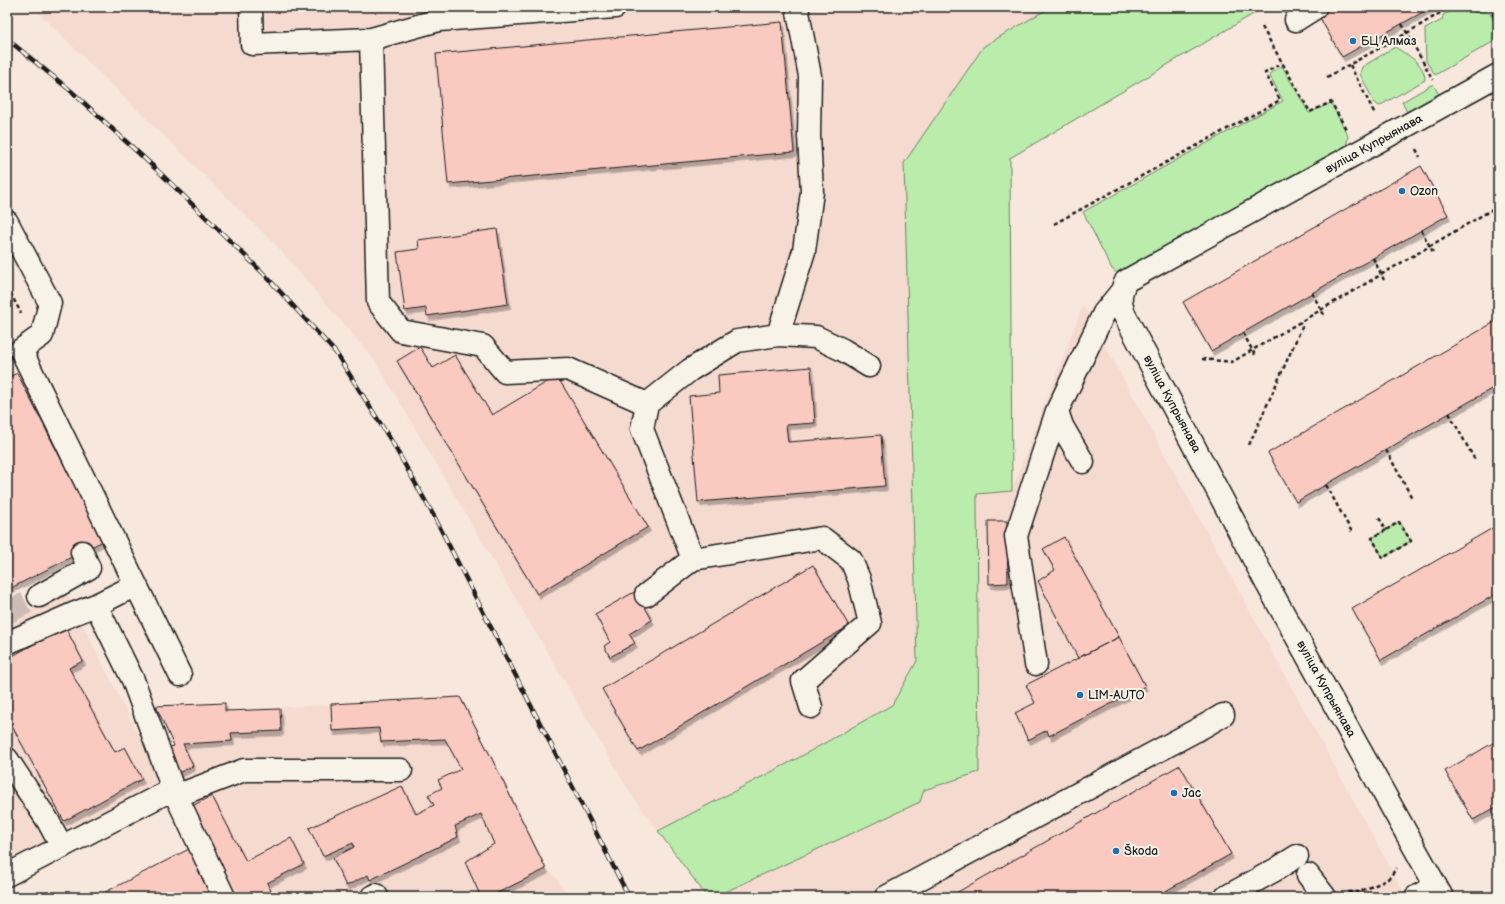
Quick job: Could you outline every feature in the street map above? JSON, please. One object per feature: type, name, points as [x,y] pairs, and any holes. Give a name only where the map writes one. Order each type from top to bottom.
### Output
[{"type":"street","points":[[251,7],[252,44],[371,39],[439,20],[615,7]]},
{"type":"street","points":[[778,335],[804,251],[812,192],[809,136],[810,76],[797,7]]},
{"type":"street","points":[[1296,20],[1315,8]]},
{"type":"street","points":[[371,39],[378,302],[401,332],[483,346],[505,372],[568,369],[647,404]]},
{"type":"street","name":"вуліца Купрыянава","points":[[1439,892],[1267,584],[1124,314],[1121,303],[1121,292],[1126,282],[1498,75]]},
{"type":"street","points":[[7,222],[50,303],[42,335],[14,354],[136,585],[180,675]]},
{"type":"street","points":[[1036,664],[1016,536],[1057,410],[1104,313],[1121,292]]},
{"type":"street","points":[[693,559],[642,429],[647,404],[690,370],[738,341],[778,335],[816,337],[843,350],[869,366]]},
{"type":"street","points":[[1057,410],[1062,426],[1083,462]]},
{"type":"street","points":[[646,595],[693,559],[822,538],[851,560],[859,579],[870,623],[804,681],[811,707]]},
{"type":"street","points":[[39,596],[89,568],[82,552]]},
{"type":"street","points":[[7,643],[96,605],[136,585]]},
{"type":"street","points":[[96,605],[133,680],[173,789],[224,897]]},
{"type":"street","points":[[886,897],[1223,715]]},
{"type":"street","points":[[7,759],[48,821],[62,847]]},
{"type":"street","points":[[7,875],[173,789],[184,793],[244,770],[401,770]]},
{"type":"street","points":[[1226,897],[1297,856]]},
{"type":"street","points":[[1308,875],[1334,893]]},
{"type":"street","points":[[1416,897],[1439,892]]},
{"type":"street","points":[[372,897],[376,895],[377,897]]},
{"type":"path","points":[[1327,77],[1407,33],[1450,7]]},
{"type":"path","points":[[1476,7],[1479,7]]},
{"type":"path","points":[[1489,7],[1498,24]]},
{"type":"path","points":[[1402,24],[1433,80]]},
{"type":"path","points":[[1262,27],[1310,112],[1331,102],[1346,129],[1350,127]]},
{"type":"path","points":[[1054,224],[1280,100],[1266,72],[1282,63]]},
{"type":"path","points":[[1350,65],[1375,114]]},
{"type":"path","points":[[1202,359],[1232,362],[1493,209]]},
{"type":"path","points":[[1421,230],[1433,252]]},
{"type":"path","points":[[1373,258],[1384,280]]},
{"type":"path","points":[[1312,293],[1324,315]]},
{"type":"path","points":[[1249,445],[1302,327],[1300,322]]},
{"type":"path","points":[[1243,332],[1255,355]]},
{"type":"path","points":[[1449,413],[1475,460]]},
{"type":"path","points":[[1386,450],[1412,498]]},
{"type":"path","points":[[1326,484],[1353,534]]},
{"type":"path","points":[[1379,518],[1386,530]]},
{"type":"path","points":[[1399,522],[1411,542],[1383,558],[1372,538],[1386,530],[1399,522]]},
{"type":"path","points":[[1334,893],[1359,892],[1387,880],[1397,867]]},
{"type":"shaded area","points":[[32,7],[1265,7],[1010,158],[1012,490],[1083,305],[1406,897],[707,897],[631,794],[376,362],[277,246]]},
{"type":"shaded area","points":[[65,590],[173,803],[7,888],[7,622]]},
{"type":"shaded area","points":[[460,697],[546,868],[559,881],[568,897],[236,897],[190,807],[165,749],[174,745],[156,706],[225,703],[225,711]]},
{"type":"green space","points":[[1051,7],[1265,7],[1010,158],[1012,491],[977,494],[979,772],[924,790],[920,802],[714,897],[707,897],[658,831],[798,758],[892,705],[917,661],[904,163],[984,46]]},
{"type":"green space","points":[[1460,7],[1470,7],[1475,13],[1487,8],[1498,29],[1498,39],[1435,75],[1426,61],[1425,29],[1442,20],[1443,15]]},
{"type":"green space","points":[[1395,47],[1410,56],[1419,64],[1425,80],[1379,106],[1374,102],[1360,74],[1362,67]]},
{"type":"green space","points":[[1282,66],[1309,113],[1331,103],[1348,136],[1345,154],[1124,276],[1118,274],[1112,269],[1083,212],[1283,101],[1269,74]]},
{"type":"green space","points":[[1433,84],[1442,100],[1410,118],[1402,102]]},
{"type":"green space","points":[[1399,522],[1411,541],[1383,558],[1372,538]]},
{"type":"building","name":"БЦ Алмаз","points":[[1314,7],[1432,7],[1342,57]]},
{"type":"building","points":[[782,22],[794,152],[448,184],[436,54]]},
{"type":"building","points":[[1421,166],[1448,215],[1211,351],[1183,302]]},
{"type":"building","points":[[497,229],[508,304],[427,316],[426,308],[405,311],[397,252],[419,249],[418,240]]},
{"type":"building","points":[[1498,320],[1498,385],[1296,502],[1268,453]]},
{"type":"building","points":[[420,347],[433,368],[455,355],[492,415],[557,376],[648,527],[537,594],[397,361]]},
{"type":"building","points":[[811,367],[815,423],[786,425],[788,442],[881,435],[885,486],[698,502],[689,396],[719,393],[718,375]]},
{"type":"building","points":[[17,373],[103,541],[7,590],[7,378]]},
{"type":"building","points":[[988,521],[1007,521],[1008,583],[989,584]]},
{"type":"building","points":[[1498,525],[1498,593],[1381,660],[1352,609]]},
{"type":"building","points":[[1064,537],[1119,637],[1078,658],[1038,581],[1055,570],[1043,549]]},
{"type":"building","points":[[813,565],[849,626],[638,751],[602,689]]},
{"type":"building","points":[[636,591],[652,620],[629,634],[635,643],[610,657],[604,646],[610,642],[595,614]]},
{"type":"building","points":[[65,627],[83,661],[69,668],[115,752],[125,747],[142,779],[64,821],[7,717],[7,659]]},
{"type":"building","name":"LIM-AUTO","points":[[1119,637],[1145,686],[1049,736],[1047,730],[1028,740],[1015,713],[1035,703],[1026,685]]},
{"type":"building","points":[[460,697],[546,869],[489,897],[481,897],[465,862],[494,844],[481,814],[455,826],[458,837],[370,880],[368,875],[346,886],[333,858],[354,847],[353,843],[323,856],[309,828],[402,786],[416,814],[434,805],[428,795],[442,788],[438,780],[461,769],[445,739],[381,742],[379,728],[332,731],[331,704]]},
{"type":"building","points":[[225,703],[225,711],[280,709],[281,731],[231,733],[232,741],[183,744],[193,766],[176,774],[165,749],[174,746],[156,706]]},
{"type":"building","points":[[1498,740],[1498,806],[1473,820],[1445,771]]},
{"type":"building","points":[[1180,765],[1231,854],[1155,897],[949,897]]},
{"type":"building","points":[[212,796],[246,861],[291,838],[304,864],[267,883],[274,897],[236,897],[190,807]]},
{"type":"building","points":[[189,849],[214,897],[96,897]]},
{"type":"tunnel","points":[[7,613],[39,596]]},
{"type":"railway","points":[[7,39],[71,91],[156,169],[265,275],[336,353],[392,442],[435,518],[629,897]]},
{"type":"place","name":"БЦ Алмаз","points":[[1353,41]]},
{"type":"place","name":"Ozon","points":[[1402,191]]},
{"type":"place","name":"LIM-AUTO","points":[[1080,695]]},
{"type":"place","name":"Jac","points":[[1174,793]]},
{"type":"place","name":"Škoda","points":[[1116,851]]}]
